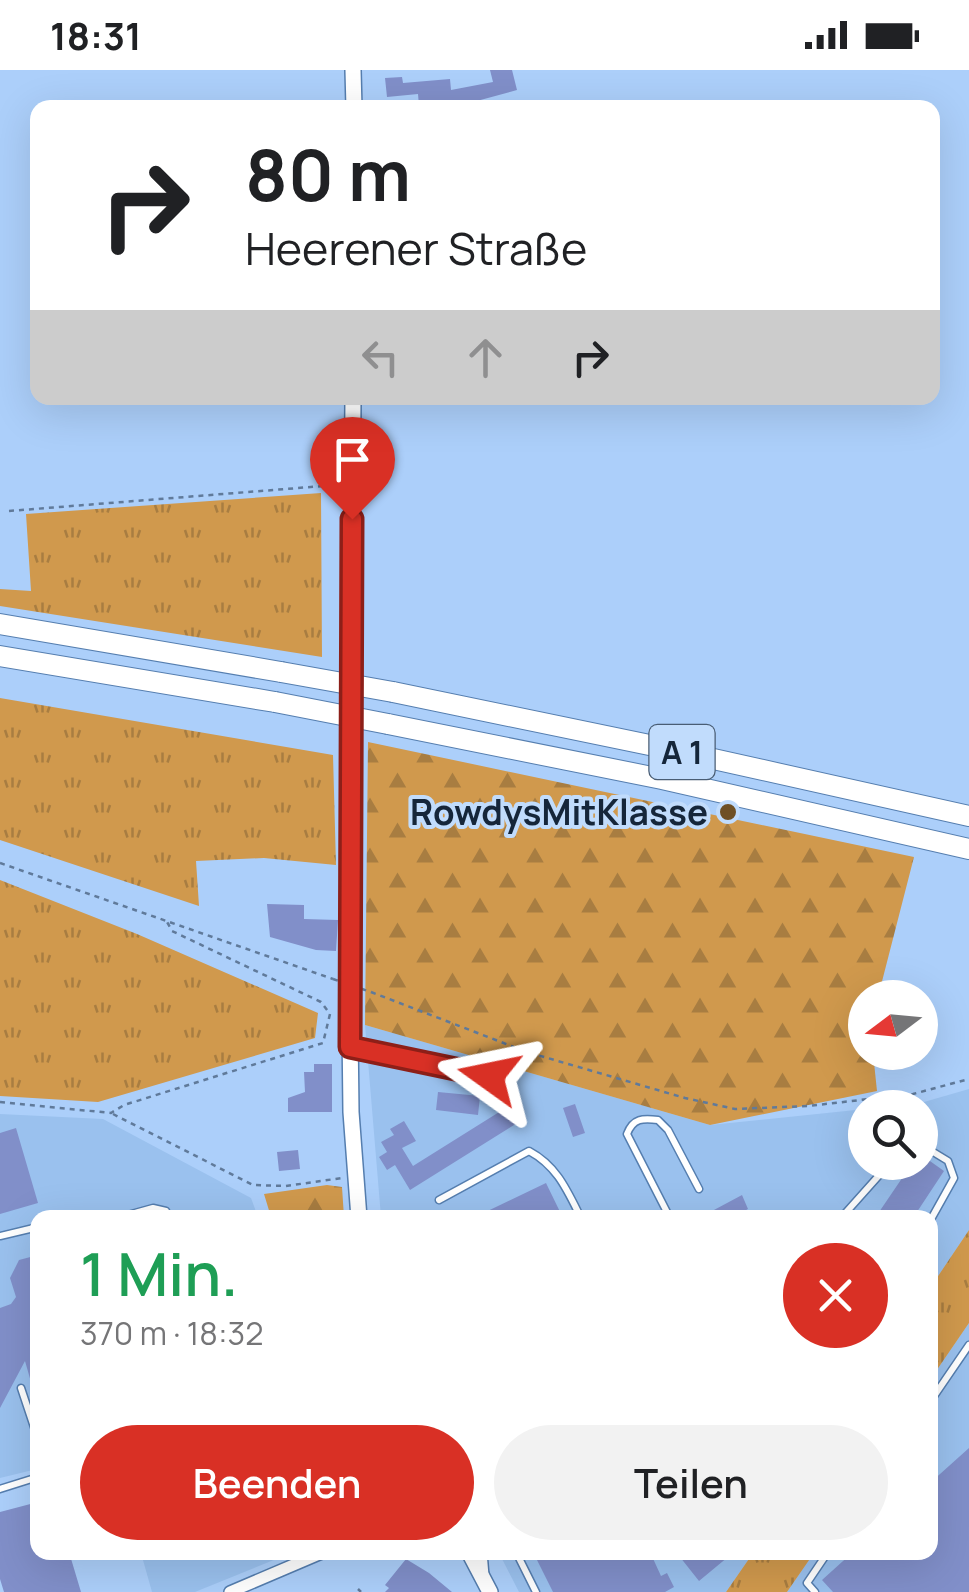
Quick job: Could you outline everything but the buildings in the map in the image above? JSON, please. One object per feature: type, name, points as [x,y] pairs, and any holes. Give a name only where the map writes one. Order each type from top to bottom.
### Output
[{"type":"highway","name":"A 1","points":[[0,624],[393,692],[969,816]]},
{"type":"highway","name":"A 1","points":[[0,656],[388,724],[662,779],[969,849]]},
{"type":"main road","points":[[353,70],[354,100]]},
{"type":"main road","points":[[353,405],[350,1047],[359,1210]]},
{"type":"main road","points":[[473,1560],[487,1586]]},
{"type":"street","points":[[230,1592],[305,1560]]},
{"type":"street","points":[[483,1560],[487,1586]]},
{"type":"lane","points":[[350,1047],[489,1076]]},
{"type":"lane","points":[[666,1210],[628,1134],[634,1122],[642,1118],[658,1120],[668,1130],[699,1190]]},
{"type":"lane","points":[[439,1200],[529,1151],[547,1161],[577,1210]]},
{"type":"lane","points":[[937,1210],[954,1178],[948,1161],[938,1155]]},
{"type":"lane","points":[[848,1210],[875,1180]]},
{"type":"lane","points":[[0,1236],[30,1229]]},
{"type":"lane","points":[[938,1390],[969,1345]]},
{"type":"lane","points":[[21,1388],[30,1414]]},
{"type":"lane","points":[[0,1489],[30,1480]]},
{"type":"lane","points":[[520,1560],[536,1592]]},
{"type":"lane","points":[[815,1592],[807,1583],[823,1560]]},
{"type":"path","points":[[9,511],[352,484]]},
{"type":"path","points":[[0,863],[371,992],[527,1052],[685,1098],[736,1108],[808,1106],[913,1094],[969,1079]]},
{"type":"path","points":[[112,1113],[124,1105],[319,1047],[326,1036],[330,1014],[321,1002],[172,931],[166,920]]},
{"type":"path","points":[[0,1102],[112,1113],[253,1185],[286,1186],[356,1176]]},
{"type":"shaded area","points":[[365,1025],[710,1125],[848,1111],[848,1180],[938,1180],[938,1098],[969,1089],[969,1230],[938,1276],[938,1210],[380,1210]]},
{"type":"shaded area","points":[[0,1114],[103,1119],[251,1198],[255,1210],[30,1210],[30,1471],[0,1478]]},
{"type":"shaded area","points":[[969,1323],[969,1592],[787,1592],[809,1560],[938,1560],[938,1368]]},
{"type":"shaded area","points":[[143,1560],[274,1560],[195,1592],[152,1592]]},
{"type":"shaded area","points":[[503,1560],[748,1560],[726,1592],[519,1592]]},
{"type":"green space","points":[[321,493],[322,657],[0,606],[0,589],[31,591],[26,514]]},
{"type":"green space","points":[[0,698],[333,755],[336,865],[264,858],[196,861],[199,906],[0,840]]},
{"type":"green space","points":[[368,742],[914,857],[882,980],[848,980],[848,1070],[875,1070],[877,1090],[848,1090],[848,1097],[710,1125],[365,1025]]},
{"type":"green space","points":[[0,880],[137,934],[318,1013],[315,1038],[98,1102],[0,1096]]},
{"type":"green space","points":[[327,1185],[342,1187],[344,1210],[269,1210],[264,1194]]},
{"type":"green space","points":[[969,1230],[969,1323],[938,1368],[938,1276]]},
{"type":"green space","points":[[748,1560],[809,1560],[787,1592],[726,1592]]},
{"type":"place","name":"RowdysMitKlasse","points":[[728,812]]},
{"type":"route","points":[[352,519],[350,1047],[489,1076]]}]
